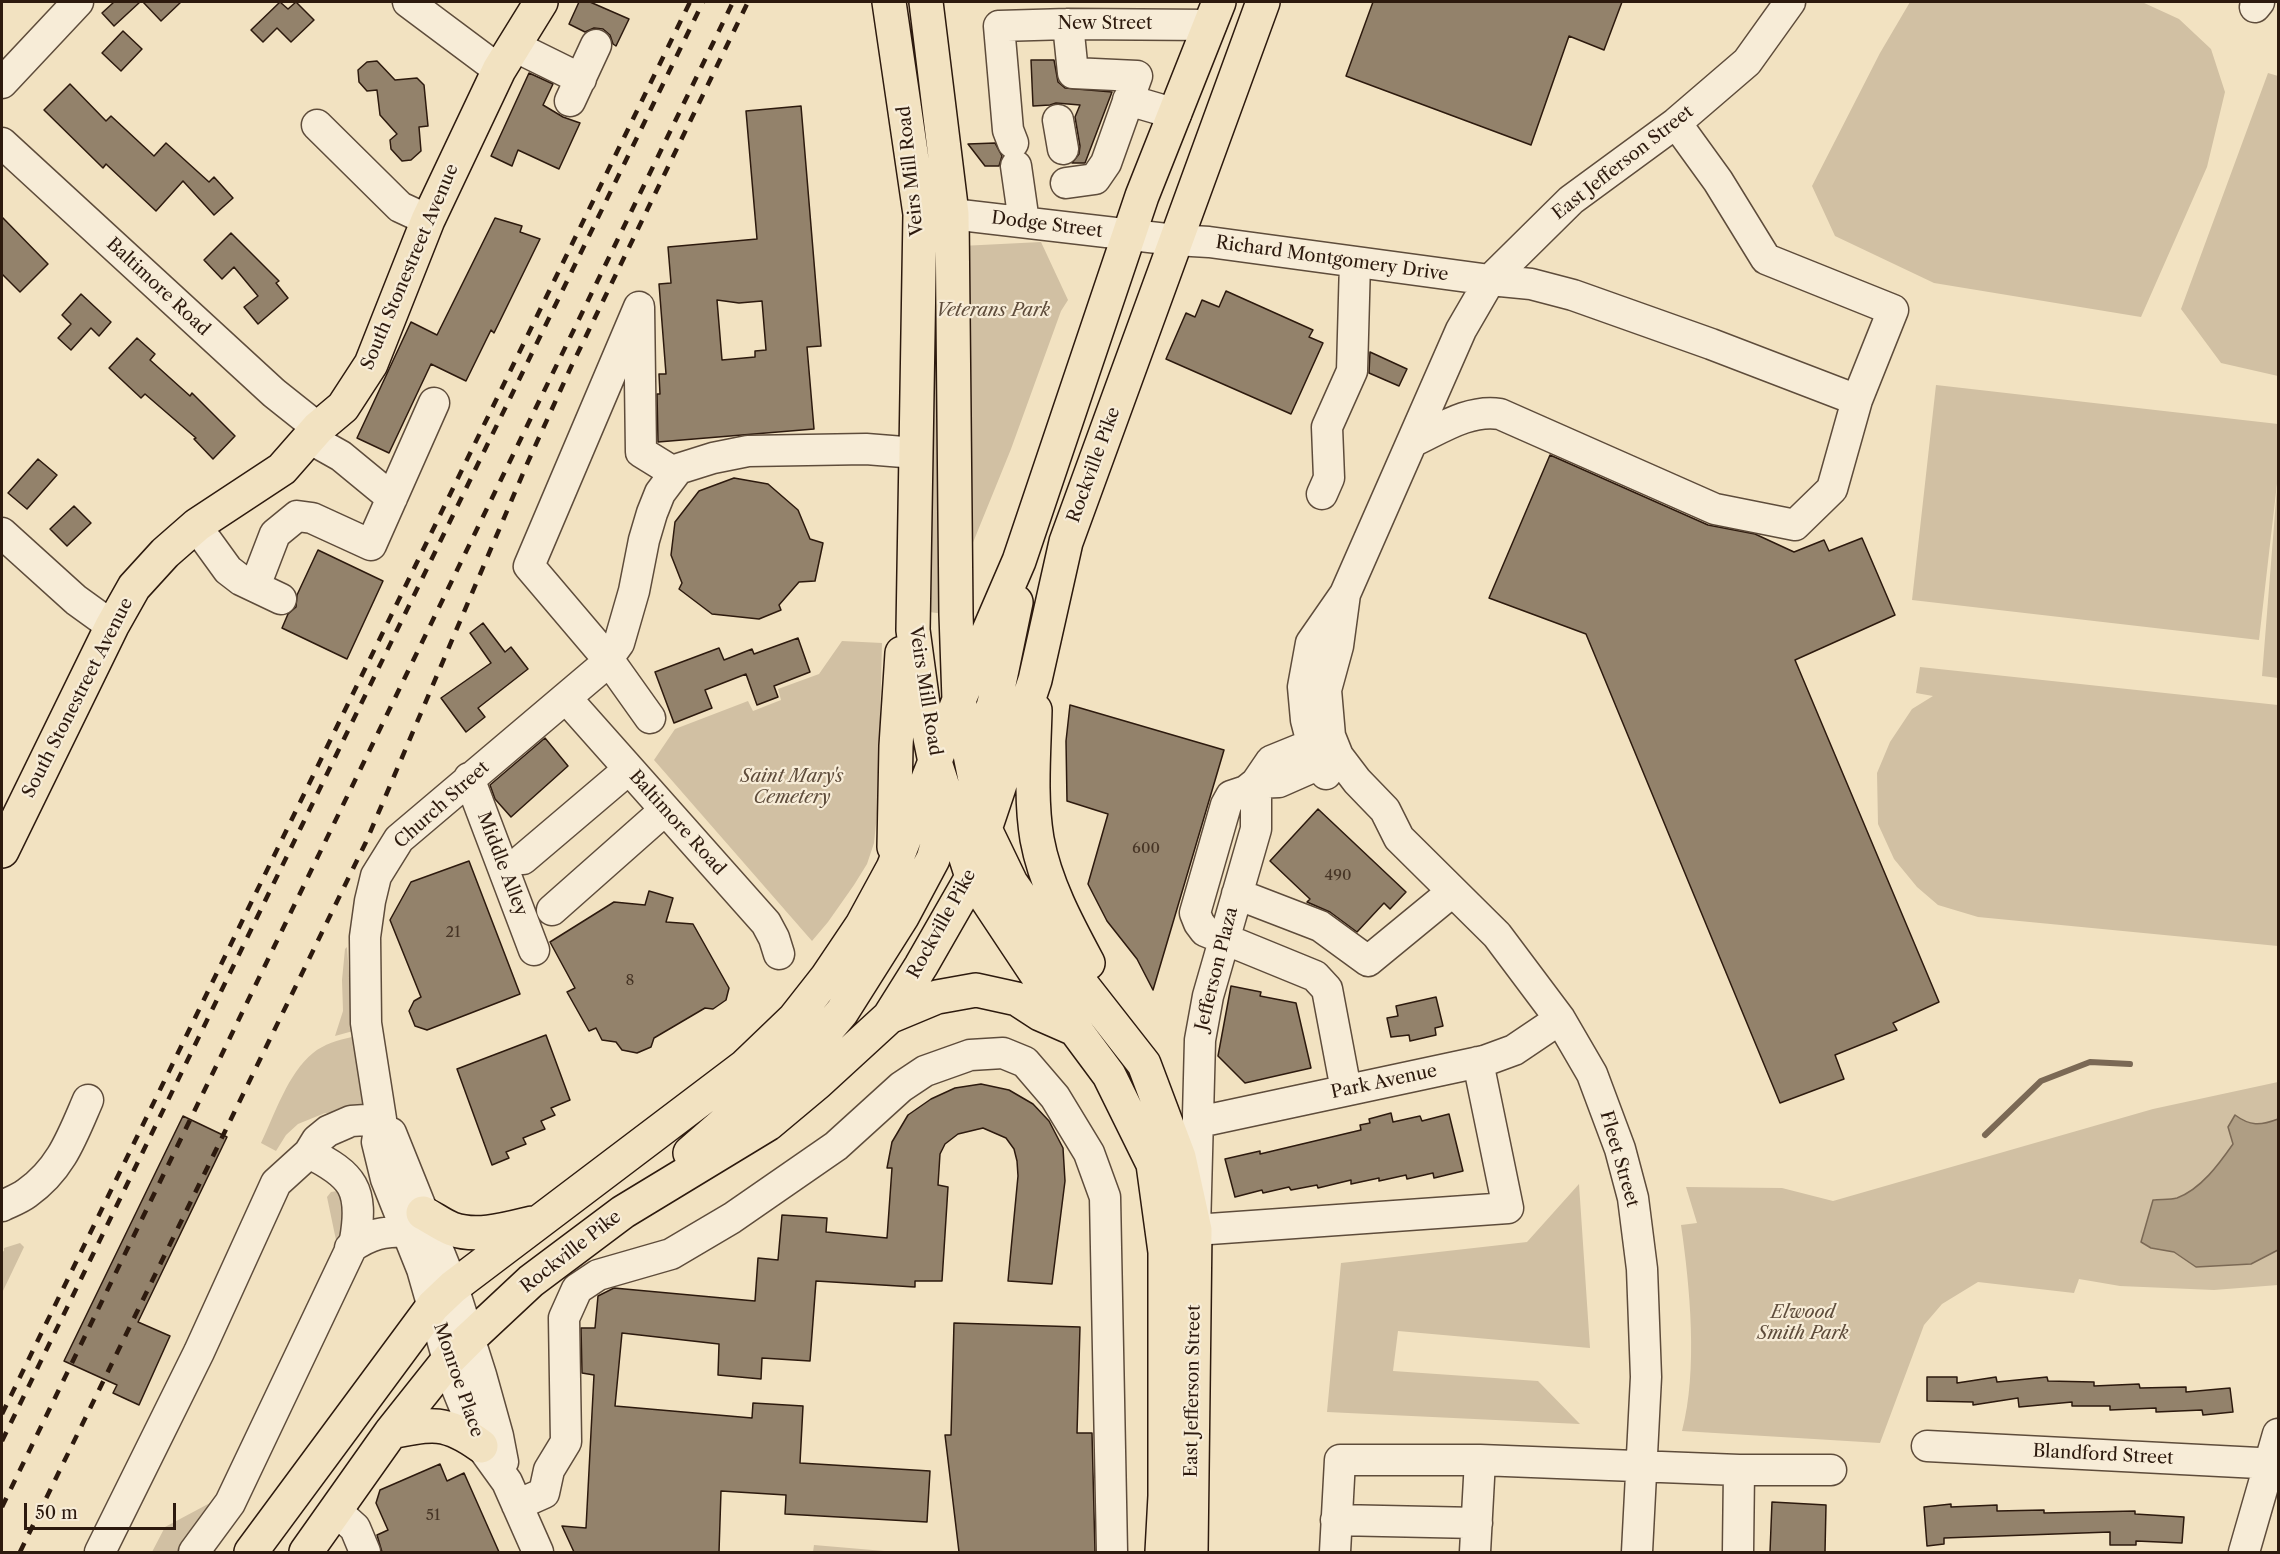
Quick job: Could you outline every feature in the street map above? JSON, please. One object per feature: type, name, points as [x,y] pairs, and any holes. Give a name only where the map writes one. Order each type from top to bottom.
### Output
[{"type":"main road","name":"South Stonestreet Avenue","points":[[2,851],[112,626],[134,587],[165,553],[197,525],[282,469],[314,433],[343,407],[371,364],[428,220],[506,58],[541,2]]},
{"type":"main road","name":"Veirs Mill Road","points":[[889,2],[920,214],[913,630],[923,705],[935,762],[972,877],[1074,1029],[1109,1075],[1153,1164],[1165,1252]]},
{"type":"main road","name":"Veirs Mill Road","points":[[926,2],[952,214],[959,700],[985,829],[1011,884],[1079,981],[1144,1064],[1179,1157],[1195,1230]]},
{"type":"main road","name":"Rockville Pike","points":[[306,1552],[391,1432],[460,1349],[531,1281],[623,1212],[768,1124],[889,1017],[972,877],[985,829],[1035,680],[1066,542],[1263,2]]},
{"type":"main road","points":[[251,1552],[443,1297],[745,1066],[794,1019],[862,925],[893,868],[959,700],[1019,561],[1142,196],[1215,13]]},
{"type":"main road","points":[[893,868],[900,664],[915,538]]},
{"type":"main road","points":[[972,877],[970,833],[974,775],[1001,679],[1016,605],[1019,561]]},
{"type":"main road","points":[[1035,680],[1037,839],[1048,882],[1069,928],[1144,1064]]},
{"type":"main road","points":[[623,1212],[814,1045],[842,1012],[902,916],[933,859],[948,807],[954,773],[959,700]]},
{"type":"main road","points":[[889,1017],[938,997],[976,990],[1017,999],[1040,1014],[1074,1029]]},
{"type":"main road","points":[[416,1222],[461,1232],[499,1231],[542,1220]]},
{"type":"main road","name":"East Jefferson Street","points":[[1191,1552],[1195,1230]]},
{"type":"main road","name":"East Jefferson Street","points":[[1162,1552],[1165,1496],[1165,1252]]},
{"type":"main road","points":[[391,1432],[427,1425],[440,1425],[466,1435],[481,1446]]},
{"type":"street","points":[[2,83],[78,2]]},
{"type":"street","points":[[408,2],[506,58],[575,90],[597,45]]},
{"type":"street","name":"East Jefferson Street","points":[[1325,750],[1326,690],[1338,646],[1345,594],[1461,330],[1490,280],[1571,200],[1676,123],[1747,62],[1790,2]]},
{"type":"street","name":"New Street","points":[[1024,222],[1015,154],[1008,130],[999,26],[1068,24],[1146,13],[1215,13]]},
{"type":"street","points":[[1064,164],[1095,179],[1106,163],[1137,76],[1073,73],[1068,24]]},
{"type":"street","points":[[1128,100],[1176,114]]},
{"type":"street","points":[[1058,120],[1064,164],[1059,226]]},
{"type":"street","points":[[1412,442],[1470,415],[1487,412],[1500,414],[1715,509],[1795,525],[1832,489],[1857,400],[1893,310],[1766,259],[1718,181],[1676,123]]},
{"type":"street","points":[[317,125],[400,207],[428,220]]},
{"type":"street","name":"Baltimore Road","points":[[2,143],[274,393],[314,433],[392,498]]},
{"type":"street","name":"Dodge Street","points":[[920,214],[952,214],[1175,240]]},
{"type":"street","name":"Richard Montgomery Drive","points":[[1175,240],[1209,242],[1531,284],[1573,295],[1711,344],[1857,400]]},
{"type":"street","points":[[1322,494],[1329,478],[1327,427],[1352,371],[1355,262]]},
{"type":"street","points":[[650,718],[608,659],[529,566],[639,307],[640,452],[675,473],[678,469],[713,458],[748,451],[866,449],[916,453]]},
{"type":"street","points":[[255,586],[275,534],[297,516],[312,518],[371,545],[434,403]]},
{"type":"street","name":"Church Street","points":[[460,1349],[416,1222],[394,1136],[381,1119],[366,1023],[365,937],[376,876],[399,839],[567,698],[608,659],[619,643],[652,513],[660,493],[675,473]]},
{"type":"street","points":[[2,533],[76,600],[112,626]]},
{"type":"street","points":[[207,541],[228,570],[281,598]]},
{"type":"street","name":"Baltimore Road","points":[[567,698],[766,923],[779,954]]},
{"type":"street","points":[[1325,750],[1279,782],[1256,783],[1246,791],[1231,796],[1226,805],[1196,913],[1205,931],[1315,976],[1326,988],[1346,1090]]},
{"type":"street","name":"Fleet Street","points":[[1325,750],[1326,775],[1344,796],[1372,825],[1399,838],[1497,934],[1560,1019],[1592,1074],[1620,1149],[1633,1198],[1642,1269],[1646,1377],[1637,1552]]},
{"type":"street","points":[[523,859],[628,769]]},
{"type":"street","name":"Middle Alley","points":[[469,778],[534,950]]},
{"type":"street","name":"Jefferson Plaza","points":[[1195,1230],[1200,1040],[1208,996],[1256,829],[1256,783]]},
{"type":"street","points":[[552,910],[665,810]]},
{"type":"street","points":[[1237,894],[1320,927],[1368,961],[1452,892]]},
{"type":"street","name":"Park Avenue","points":[[1199,1122],[1478,1062],[1514,1050],[1560,1019]]},
{"type":"street","points":[[512,1494],[544,1493],[549,1470],[566,1442],[564,1318],[577,1289],[598,1275],[671,1254],[732,1218],[836,1146],[901,1087],[925,1071],[970,1055],[1003,1053],[1025,1062],[1055,1097],[1089,1153],[1105,1197],[1112,1552]]},
{"type":"street","points":[[1195,1230],[1508,1208],[1478,1062]]},
{"type":"street","points":[[2,1206],[27,1193],[52,1170],[66,1153],[88,1100]]},
{"type":"street","points":[[100,1552],[200,1352],[276,1183],[309,1153],[317,1140],[339,1125],[351,1121],[381,1119]]},
{"type":"street","points":[[194,1552],[230,1503],[355,1240],[358,1222],[354,1192],[346,1176],[332,1165],[309,1153]]},
{"type":"street","points":[[350,1248],[374,1234],[416,1222]]},
{"type":"street","name":"Monroe Place","points":[[460,1349],[454,1381],[481,1446],[512,1494],[538,1552]]},
{"type":"street","name":"Monroe Place","points":[[460,1349],[498,1436],[512,1494]]},
{"type":"street","points":[[2244,1552],[2274,1463],[2278,1434]]},
{"type":"street","name":"Blandford Street","points":[[1927,1446],[2274,1463]]},
{"type":"street","points":[[1335,1552],[1340,1460],[1480,1460],[1739,1470],[1831,1470]]},
{"type":"street","points":[[1476,1552],[1480,1460]]},
{"type":"street","points":[[1738,1552],[1739,1470]]},
{"type":"street","points":[[335,1510],[355,1528],[365,1552]]},
{"type":"street","points":[[1336,1520],[1477,1523]]},
{"type":"green space","points":[[1910,2],[2142,2],[2179,19],[2211,49],[2225,92],[2207,167],[2141,317],[1934,283],[1835,236],[1812,186],[1880,53]]},
{"type":"green space","points":[[2268,73],[2278,76],[2278,376],[2221,363],[2181,309]]},
{"type":"green space","name":"Veterans Park","points":[[960,242],[961,246],[1041,242],[1068,300],[1061,311],[1011,449],[944,614],[922,611],[932,274]]},
{"type":"green space","points":[[1936,385],[2278,424],[2278,475],[2259,640],[1912,600]]},
{"type":"green space","points":[[2278,475],[2278,678],[2262,676]]},
{"type":"green space","name":"Saint Mary's Cemetery","points":[[842,641],[882,643],[878,804],[874,843],[867,864],[828,922],[812,941],[654,760],[675,729],[748,701],[753,711],[781,700],[778,689],[819,674]]},
{"type":"green space","points":[[1920,667],[2278,705],[2278,946],[1978,917],[1938,905],[1917,887],[1894,859],[1878,824],[1877,773],[1890,742],[1912,709],[1933,696],[1916,693]]},
{"type":"green space","points":[[347,947],[355,1017],[353,1031],[335,1036],[343,1011],[342,980]]},
{"type":"green space","points":[[352,1037],[356,1039],[370,1103],[340,1112],[325,1113],[298,1124],[286,1135],[276,1151],[261,1143],[289,1083],[304,1061],[322,1047]]},
{"type":"green space","name":"Elwood Smith Park","points":[[2278,1082],[2278,1285],[2214,1290],[2120,1286],[2079,1279],[2074,1293],[1978,1282],[1942,1304],[1924,1325],[1880,1443],[1682,1431],[1690,1382],[1691,1328],[1681,1225],[1697,1223],[1686,1187],[1782,1188],[1833,1201],[2153,1109]]},
{"type":"green space","points":[[1579,1184],[1590,1348],[1398,1331],[1393,1371],[1538,1381],[1580,1424],[1327,1412],[1341,1263],[1527,1242]]},
{"type":"green space","points":[[337,1191],[341,1194],[349,1221],[335,1255],[336,1240],[327,1197],[331,1192]]},
{"type":"green space","points":[[20,1243],[24,1247],[2,1293],[2,1252],[4,1248]]},
{"type":"green space","points":[[314,1293],[209,1512],[180,1552],[152,1552],[165,1527],[210,1503],[217,1494]]},
{"type":"green space","points":[[814,1545],[896,1552],[813,1552]]},
{"type":"shaded area","points":[[2235,1115],[2255,1124],[2278,1119],[2278,1250],[2251,1264],[2196,1267],[2174,1252],[2151,1248],[2141,1242],[2153,1200],[2174,1199],[2186,1194],[2202,1182],[2222,1160],[2233,1144],[2228,1127]]},
{"type":"building","points":[[114,2],[140,2],[114,26],[102,13]]},
{"type":"building","points":[[143,2],[181,2],[161,21]]},
{"type":"building","points":[[280,2],[288,9],[296,2],[314,20],[291,42],[277,28],[263,42],[251,30]]},
{"type":"building","points":[[579,2],[590,2],[629,19],[616,46],[610,35],[603,29],[594,28],[585,32],[569,24]]},
{"type":"building","points":[[1373,2],[1622,2],[1604,50],[1569,36],[1531,145],[1346,76]]},
{"type":"building","points":[[123,31],[142,49],[121,71],[102,53]]},
{"type":"building","points":[[1031,60],[1054,60],[1058,82],[1065,88],[1112,92],[1085,163],[1072,163],[1079,154],[1080,146],[1075,117],[1080,105],[1056,103],[1033,106]]},
{"type":"building","points":[[377,61],[395,80],[417,78],[424,85],[428,126],[419,127],[421,151],[411,160],[402,161],[391,149],[390,140],[397,134],[380,115],[377,90],[367,91],[359,82],[358,70],[367,62]]},
{"type":"building","points":[[529,73],[553,84],[543,105],[563,117],[580,123],[559,169],[518,150],[512,166],[491,156]]},
{"type":"building","points":[[70,84],[106,121],[111,116],[154,156],[166,143],[209,182],[214,177],[233,198],[214,215],[183,181],[156,211],[106,164],[103,168],[44,110]]},
{"type":"building","points":[[801,106],[821,346],[807,347],[814,429],[658,442],[659,374],[666,374],[659,284],[671,283],[668,247],[757,239],[746,111]],"holes":[[[717,300],[739,303],[762,301],[766,350],[755,351],[755,357],[722,360]]]},
{"type":"building","points":[[995,143],[1002,156],[999,166],[985,166],[968,144]]},
{"type":"building","points":[[2,217],[48,264],[20,292],[2,274]]},
{"type":"building","points":[[495,218],[522,226],[520,232],[540,239],[494,333],[491,330],[466,381],[431,364],[389,453],[357,438],[411,322],[437,335]]},
{"type":"building","points":[[231,233],[279,281],[276,283],[288,298],[258,324],[244,307],[258,296],[234,267],[222,279],[204,260]]},
{"type":"building","points":[[1226,291],[1313,330],[1309,337],[1323,343],[1291,414],[1166,359],[1186,313],[1195,317],[1202,300],[1219,307]]},
{"type":"building","points":[[81,294],[111,322],[99,336],[91,328],[71,350],[58,338],[71,324],[62,315]]},
{"type":"building","points":[[137,338],[155,354],[150,360],[190,396],[192,393],[235,436],[213,459],[194,439],[196,438],[145,394],[141,398],[109,368]]},
{"type":"building","points":[[1370,352],[1407,369],[1399,386],[1369,373]]},
{"type":"building","points":[[1550,455],[1708,525],[1755,534],[1794,552],[1824,540],[1829,551],[1862,538],[1895,615],[1795,660],[1939,1002],[1893,1023],[1897,1030],[1835,1055],[1844,1079],[1780,1103],[1586,634],[1489,598]]},
{"type":"building","points":[[38,459],[57,475],[27,509],[8,493]]},
{"type":"building","points":[[734,478],[768,484],[798,510],[810,539],[823,543],[815,581],[799,582],[779,605],[781,610],[759,619],[712,614],[679,589],[682,583],[671,555],[675,522],[699,491]]},
{"type":"building","points":[[74,506],[91,523],[67,546],[50,529]]},
{"type":"building","points":[[318,550],[383,581],[347,659],[282,628],[288,614],[296,607],[297,595]]},
{"type":"building","points":[[483,623],[505,652],[511,647],[528,669],[478,708],[485,717],[466,732],[441,698],[491,663],[470,633]]},
{"type":"building","points":[[798,638],[810,672],[774,686],[778,697],[757,705],[746,674],[705,690],[712,708],[674,723],[655,672],[719,648],[724,660],[752,649],[754,654]]},
{"type":"building","points":[[1070,705],[1224,750],[1153,990],[1137,959],[1107,921],[1088,884],[1108,814],[1067,801],[1066,741]]},
{"type":"building","points":[[545,738],[568,766],[511,817],[495,799],[490,785]]},
{"type":"building","points":[[1318,809],[1406,892],[1390,909],[1384,903],[1357,932],[1330,912],[1307,902],[1310,899],[1270,861]]},
{"type":"building","points":[[469,861],[520,994],[427,1030],[415,1026],[409,1011],[414,1001],[421,997],[390,920],[411,882]]},
{"type":"building","points":[[649,891],[673,898],[666,922],[693,924],[729,988],[726,1000],[713,1009],[705,1008],[654,1038],[651,1047],[637,1053],[622,1050],[616,1042],[602,1040],[596,1028],[589,1031],[567,992],[575,988],[550,942],[614,902],[645,905]]},
{"type":"building","points":[[1231,986],[1261,992],[1260,996],[1296,1003],[1311,1068],[1245,1083],[1218,1056]]},
{"type":"building","points":[[1436,997],[1443,1026],[1435,1028],[1436,1035],[1410,1041],[1409,1035],[1391,1037],[1387,1018],[1398,1016],[1396,1006]]},
{"type":"building","points":[[546,1035],[570,1100],[551,1108],[555,1115],[541,1121],[545,1129],[523,1138],[526,1144],[506,1152],[509,1158],[492,1165],[457,1069]]},
{"type":"building","points":[[981,1084],[1009,1090],[1033,1104],[1049,1121],[1063,1148],[1065,1181],[1052,1284],[1008,1281],[1018,1176],[1017,1161],[1014,1149],[1006,1138],[983,1128],[958,1134],[945,1144],[940,1154],[938,1185],[948,1187],[942,1281],[915,1281],[915,1287],[816,1281],[810,1361],[762,1358],[761,1379],[718,1375],[719,1344],[622,1333],[615,1406],[752,1418],[753,1403],[803,1406],[800,1463],[930,1471],[927,1522],[785,1514],[786,1495],[721,1491],[719,1552],[574,1552],[562,1526],[586,1528],[594,1375],[582,1373],[581,1328],[595,1328],[598,1296],[614,1288],[755,1301],[758,1258],[778,1260],[782,1215],[827,1218],[826,1232],[887,1238],[892,1168],[887,1168],[892,1142],[908,1115],[931,1099],[955,1088]]},
{"type":"building","points":[[1391,1113],[1393,1122],[1420,1116],[1422,1121],[1449,1114],[1463,1171],[1434,1178],[1433,1173],[1407,1179],[1406,1175],[1351,1184],[1351,1180],[1318,1188],[1317,1185],[1291,1190],[1289,1187],[1263,1193],[1262,1190],[1235,1197],[1225,1159],[1260,1151],[1260,1154],[1361,1130],[1360,1125],[1370,1123],[1369,1119]]},
{"type":"building","points":[[183,1116],[227,1137],[138,1322],[170,1336],[139,1405],[113,1393],[117,1385],[64,1361]]},
{"type":"building","points":[[954,1323],[1080,1327],[1077,1433],[1092,1433],[1095,1552],[959,1552],[945,1435],[951,1435]]},
{"type":"building","points":[[1927,1377],[1957,1377],[1957,1383],[1996,1377],[1997,1382],[2047,1377],[2048,1381],[2094,1382],[2094,1386],[2139,1384],[2140,1388],[2186,1387],[2186,1392],[2230,1388],[2233,1412],[2203,1415],[2202,1410],[2156,1412],[2156,1408],[2110,1410],[2110,1406],[2072,1406],[2072,1402],[2019,1407],[2018,1398],[1973,1405],[1973,1402],[1927,1401]]},
{"type":"building","points":[[440,1464],[447,1481],[464,1473],[499,1552],[382,1552],[377,1535],[388,1530],[376,1503],[380,1490]]},
{"type":"building","points":[[1772,1502],[1826,1505],[1825,1552],[1770,1552]]},
{"type":"building","points":[[1951,1504],[1951,1507],[1997,1505],[1997,1511],[2044,1510],[2044,1513],[2135,1511],[2135,1514],[2184,1517],[2182,1543],[2136,1541],[2136,1545],[2110,1545],[2110,1532],[1944,1538],[1944,1544],[1927,1546],[1924,1507]]},
{"type":"waterway","points":[[1985,1135],[2041,1081],[2090,1062],[2130,1064]]},
{"type":"railway","points":[[2,1414],[690,2]]},
{"type":"railway","points":[[2,1441],[703,2]]},
{"type":"railway","points":[[2,1507],[733,2]]},
{"type":"railway","points":[[20,1552],[366,842],[527,464],[571,367],[748,2]]}]
